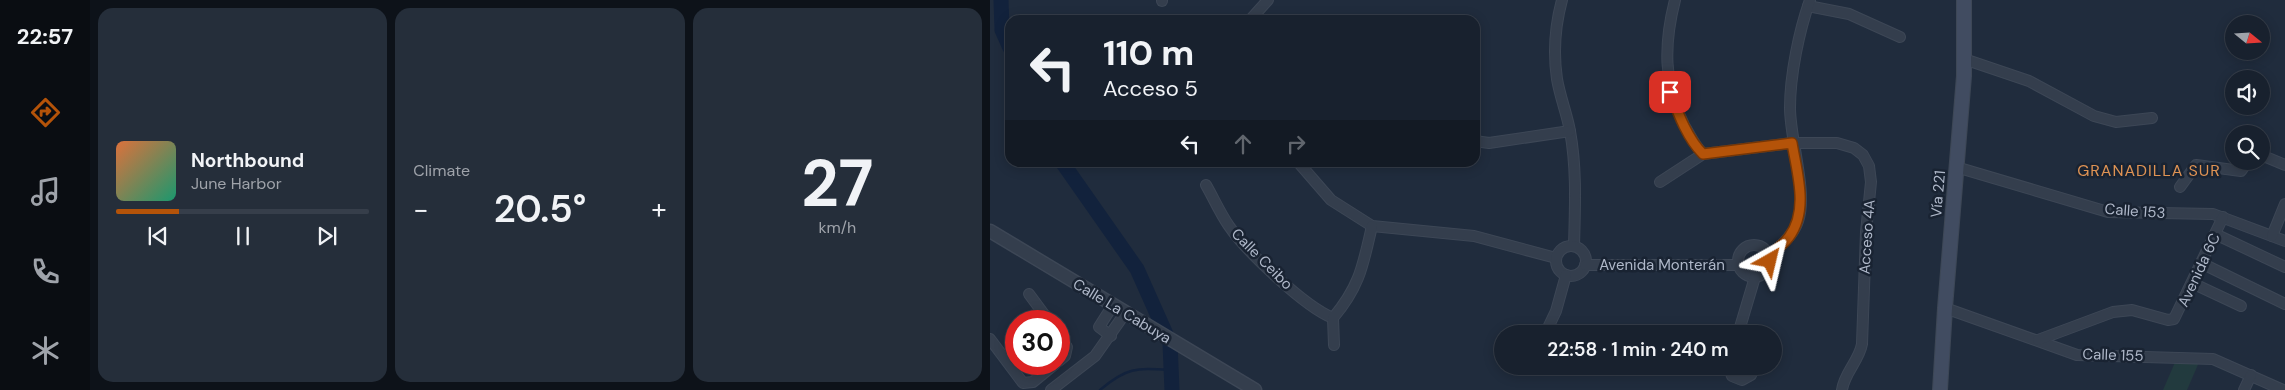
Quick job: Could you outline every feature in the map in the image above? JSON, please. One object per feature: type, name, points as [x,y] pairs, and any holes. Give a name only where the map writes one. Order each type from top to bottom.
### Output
[{"type":"main road","name":"Vía 221","points":[[1940,390],[1956,167],[1961,123],[1964,0]]},
{"type":"street","points":[[1254,15],[1268,0]]},
{"type":"street","points":[[1562,0],[1556,22],[1554,50],[1557,79],[1570,131],[1575,190],[1574,246]]},
{"type":"street","points":[[1660,182],[1703,154],[1696,147],[1688,132],[1670,92],[1666,60],[1668,27],[1675,0]]},
{"type":"street","points":[[1741,325],[1755,277],[1767,270],[1769,256],[1789,238],[1798,221],[1801,200],[1792,143],[1790,111],[1792,69],[1809,3],[1849,14],[1900,37]]},
{"type":"street","points":[[1964,59],[2029,81],[2094,116],[2116,122],[2152,118]]},
{"type":"street","points":[[1480,142],[1489,143],[1570,131]]},
{"type":"street","name":"Acceso 4A","points":[[1703,154],[1792,143],[1836,143],[1854,148],[1863,156],[1869,166],[1871,182],[1866,232],[1862,344],[1860,354],[1847,375],[1842,390]]},
{"type":"street","points":[[2270,159],[2285,165]]},
{"type":"street","points":[[2180,187],[2196,165],[2225,169]]},
{"type":"street","points":[[1302,167],[1331,200],[1372,226],[1474,236],[1556,258]]},
{"type":"street","name":"Calle 153","points":[[1956,167],[2108,212],[2210,214],[2223,217],[2285,241]]},
{"type":"street","name":"Calle Ceibo","points":[[1206,186],[1230,227],[1272,272],[1321,313],[1333,318]]},
{"type":"street","points":[[2272,236],[2285,204]]},
{"type":"street","name":"Avenida 6C","points":[[2038,340],[2113,312],[2125,310],[2172,320],[2177,317],[2223,217]]},
{"type":"street","points":[[1334,345],[1333,318],[1349,298],[1361,273],[1372,226]]},
{"type":"street","name":"Calle La Cabuya","points":[[990,231],[1255,390]]},
{"type":"street","points":[[2215,234],[2285,267]]},
{"type":"street","points":[[1755,277],[1743,272],[1739,265],[1740,254],[1747,246],[1752,245],[1763,247],[1769,256]]},
{"type":"street","points":[[1574,246],[1582,251],[1585,265],[1580,273],[1566,275],[1559,270],[1556,258],[1561,249],[1574,246]]},
{"type":"street","points":[[2201,263],[2285,304]]},
{"type":"street","name":"Avenida Monterán","points":[[1585,265],[1739,265]]},
{"type":"street","points":[[1549,325],[1556,311],[1566,275]]},
{"type":"street","points":[[2192,283],[2241,306]]},
{"type":"street","points":[[1029,294],[1041,310]]},
{"type":"street","points":[[1110,336],[1099,327],[1113,304]]},
{"type":"street","name":"Calle 155","points":[[1945,308],[2077,355],[2213,358],[2282,390]]},
{"type":"street","points":[[1047,375],[1053,388],[1095,356],[1126,312]]},
{"type":"street","points":[[990,339],[1005,360]]},
{"type":"street","points":[[1016,375],[1022,383],[1034,382],[1042,375]]},
{"type":"street","points":[[1732,375],[1742,380],[1751,375]]},
{"type":"street","points":[[2244,390],[2251,375]]},
{"type":"green space","points":[[2176,360],[2200,360],[2187,390],[2163,390]]},
{"type":"waterway","points":[[1001,0],[1002,30],[1005,37]]},
{"type":"waterway","points":[[1066,167],[1137,269],[1170,343],[1172,390]]},
{"type":"waterway","points":[[1100,390],[1109,382],[1132,371],[1140,369],[1171,370]]},
{"type":"district","name":"GRANADILLA SUR","points":[[2149,170]]},
{"type":"route","points":[[1670,92],[1696,147],[1703,154],[1792,143],[1801,200],[1798,221],[1789,238],[1769,256],[1770,261]]}]
